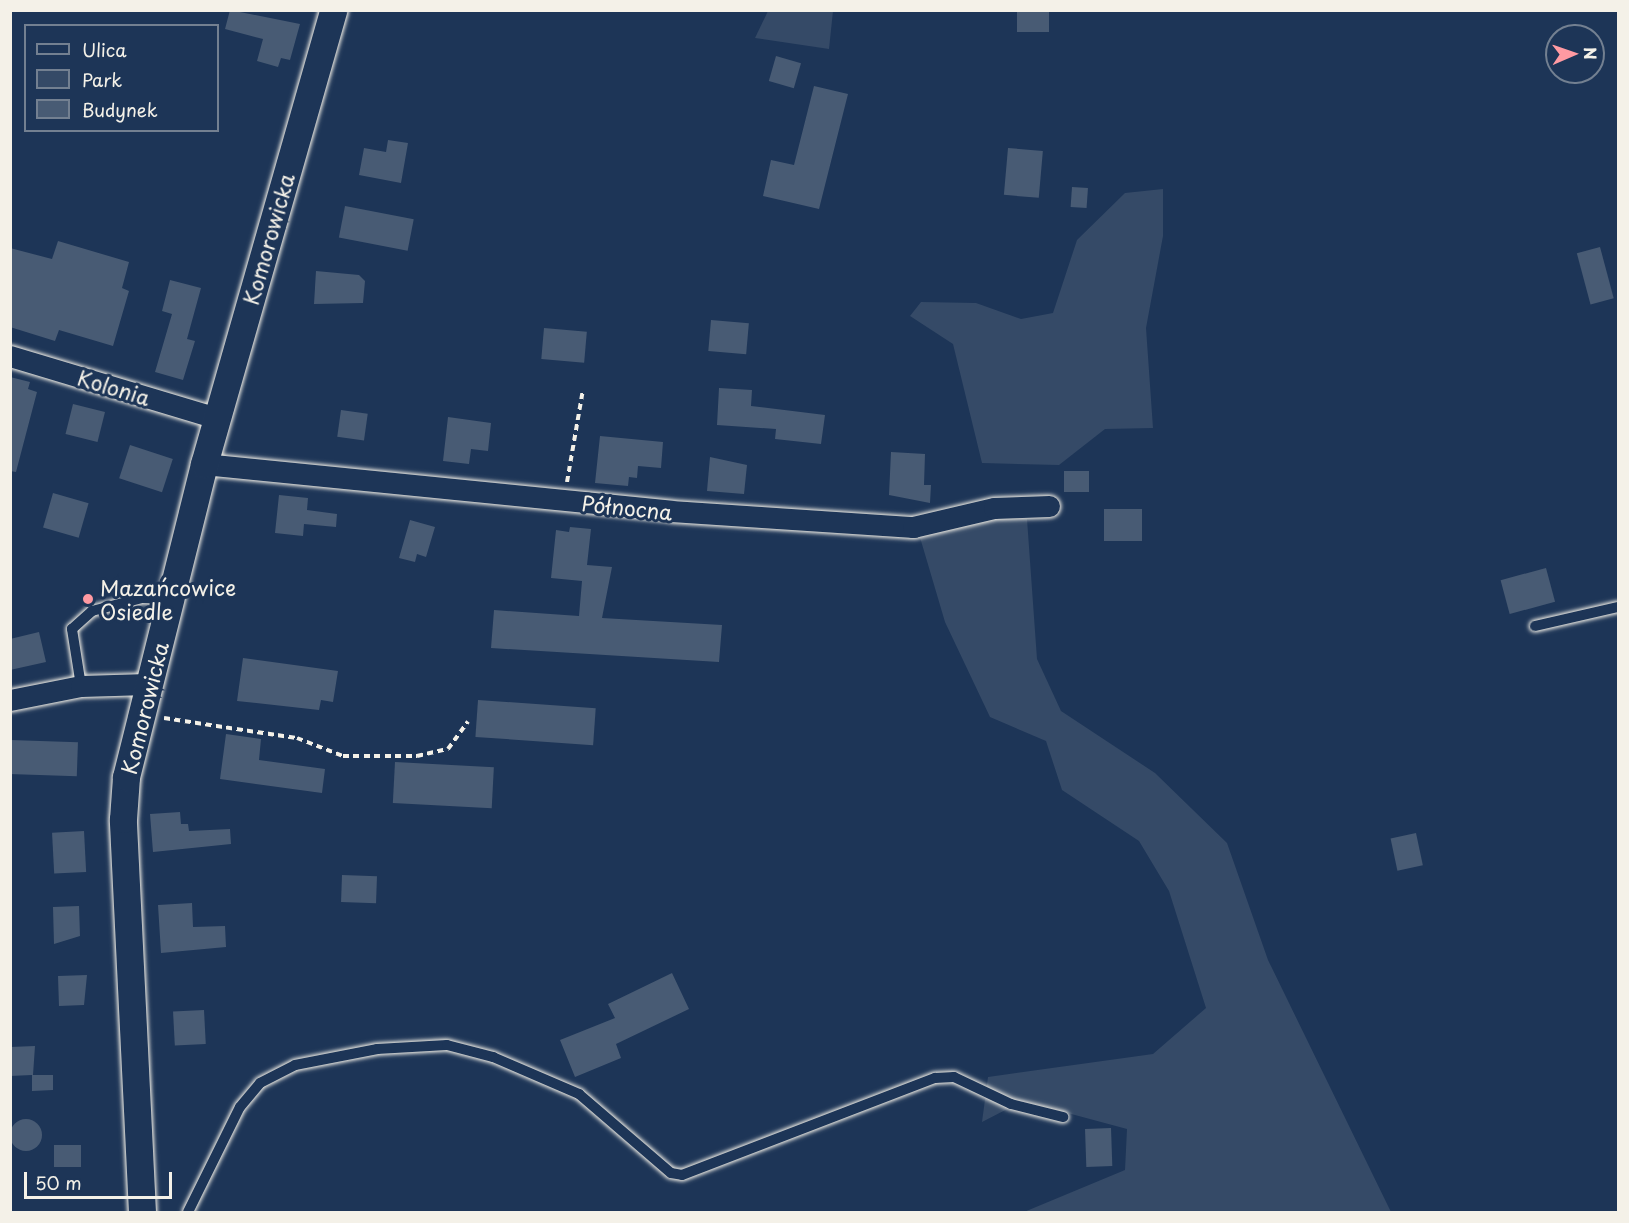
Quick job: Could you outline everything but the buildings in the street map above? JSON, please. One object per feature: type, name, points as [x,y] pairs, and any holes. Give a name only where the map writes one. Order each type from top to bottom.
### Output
[{"type":"street","name":"Komorowicka","points":[[142,1212],[123,819],[139,715],[172,600],[204,464],[333,10]]},
{"type":"street","name":"Kolonia","points":[[10,356],[217,418]]},
{"type":"street","name":"Północna","points":[[204,464],[564,500],[913,527],[994,508],[1049,506]]},
{"type":"street","points":[[10,700],[81,686],[147,684]]},
{"type":"lane","points":[[81,686],[72,629],[92,611],[142,598],[172,600]]},
{"type":"lane","points":[[1534,626],[1618,607]]},
{"type":"lane","points":[[188,1212],[224,1136],[260,1083],[295,1065],[377,1049],[447,1045],[493,1057],[579,1094],[671,1173],[682,1175],[935,1078],[954,1077],[1011,1104],[1063,1117]]},
{"type":"path","points":[[564,500],[583,389]]},
{"type":"path","points":[[139,715],[297,738],[343,756],[417,756],[448,749],[468,721]]},
{"type":"green space","points":[[768,11],[833,11],[829,49],[755,38]]},
{"type":"green space","points":[[1163,189],[1163,236],[1146,328],[1153,428],[1105,429],[1059,465],[982,463],[953,344],[910,316],[921,302],[976,303],[1021,319],[1053,313],[1077,240],[1125,193]]},
{"type":"green space","points":[[992,518],[1027,519],[1037,659],[1061,711],[1155,773],[1227,843],[1268,960],[1391,1212],[1024,1212],[1125,1170],[1127,1129],[1023,1101],[982,1122],[988,1077],[1153,1054],[1206,1008],[1169,891],[1139,841],[1062,790],[1046,741],[990,717],[945,622],[919,534]]},
{"type":"place","name":"Mazańcowice Osiedle","points":[[88,599]]}]
